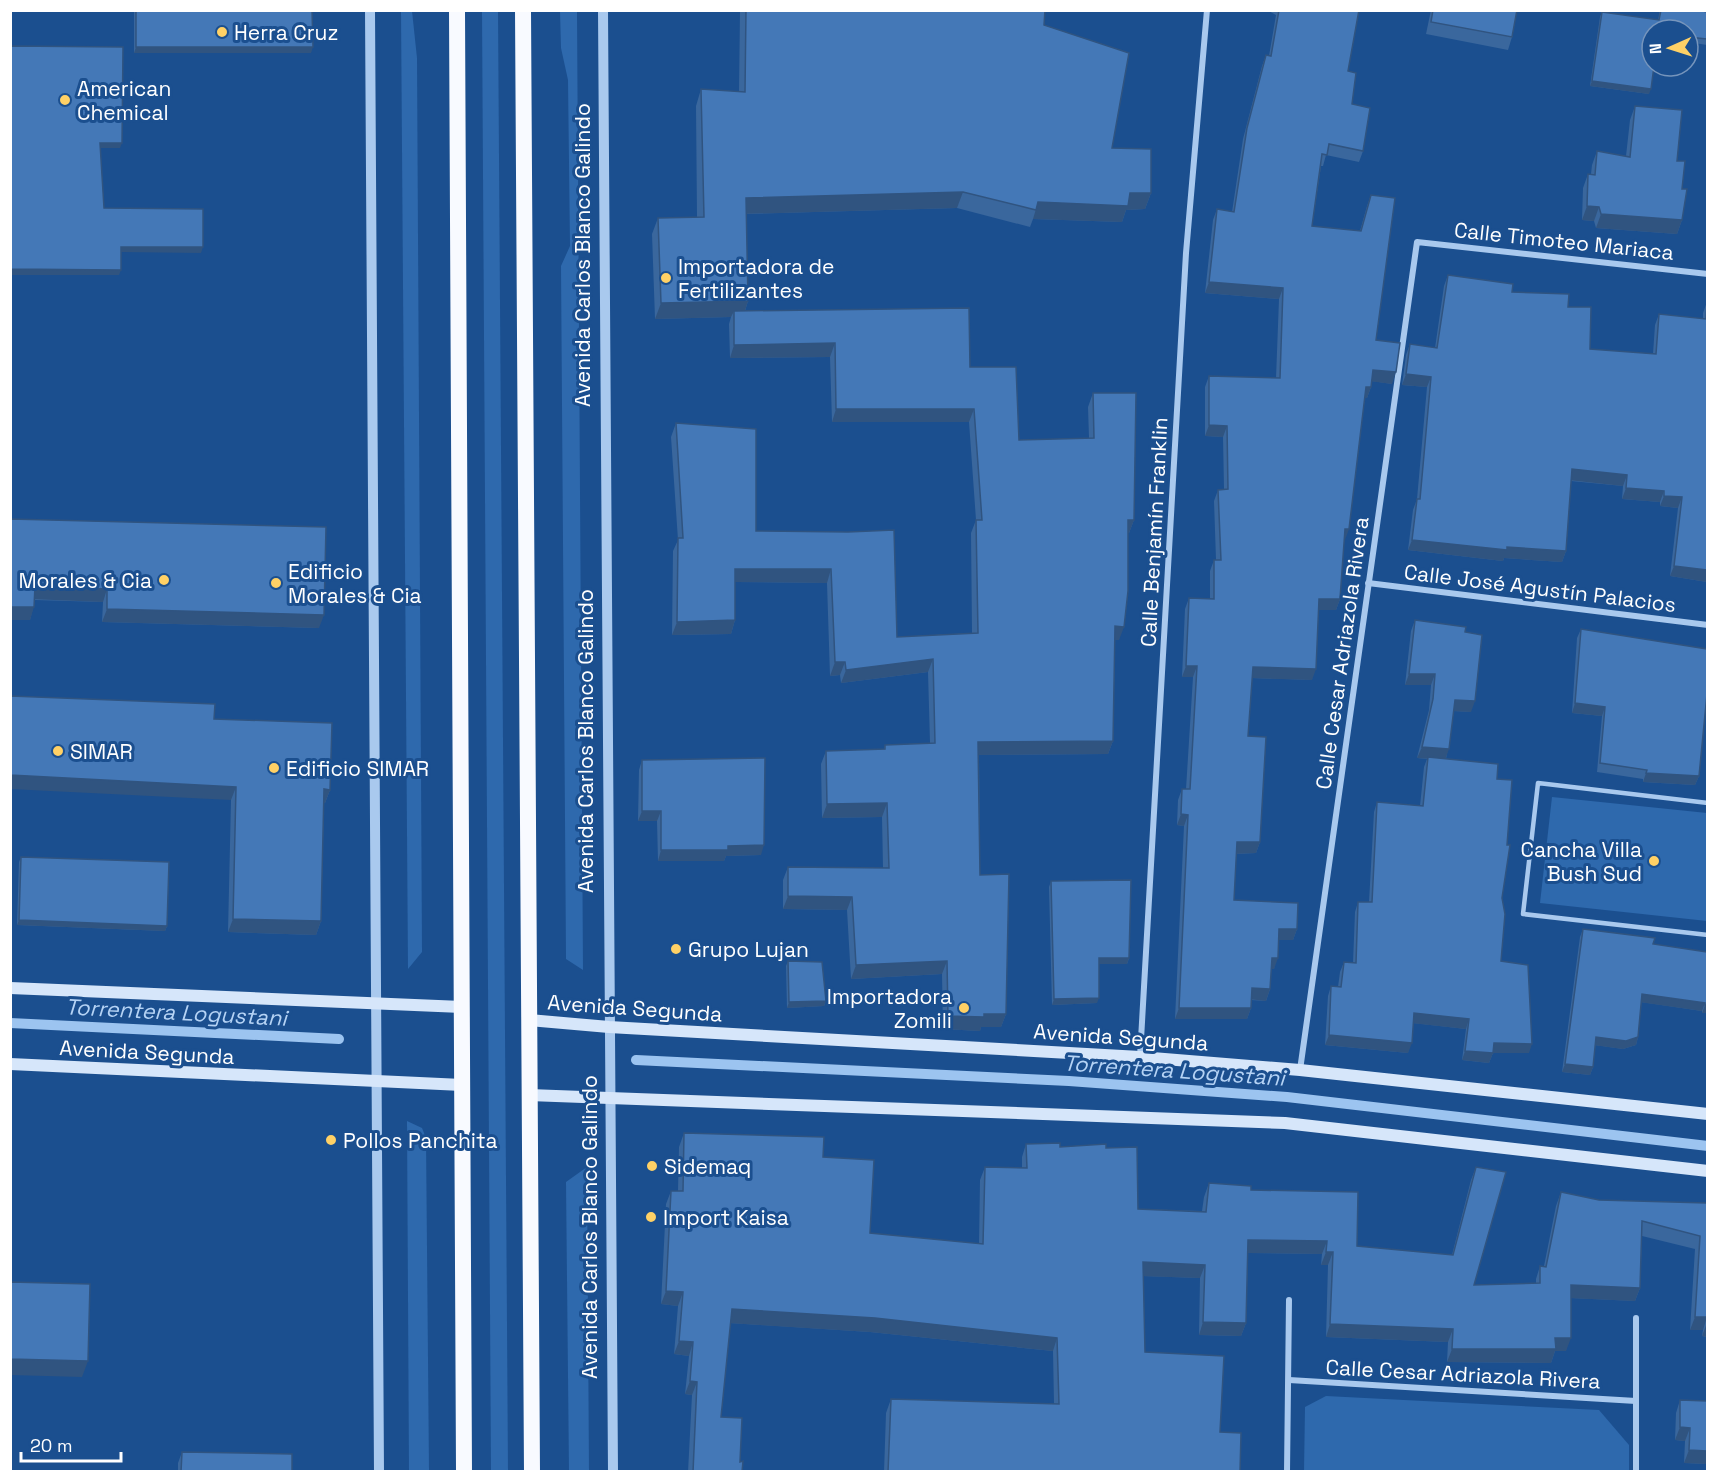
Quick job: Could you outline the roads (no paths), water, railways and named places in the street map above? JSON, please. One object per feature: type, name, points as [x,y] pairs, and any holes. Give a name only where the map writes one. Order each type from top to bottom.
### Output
[{"type":"highway","points":[[457,10],[464,1472]]},
{"type":"highway","points":[[523,10],[532,1472]]},
{"type":"main road","points":[[10,988],[462,1007]]},
{"type":"main road","name":"Avenida Segunda","points":[[529,1020],[609,1027],[1140,1057],[1300,1070],[1707,1114]]},
{"type":"main road","name":"Avenida Segunda","points":[[10,1064],[376,1083],[462,1085]]},
{"type":"main road","points":[[529,1095],[610,1096],[1285,1123],[1707,1171]]},
{"type":"street","points":[[370,10],[379,1472]]},
{"type":"street","name":"Avenida Carlos Blanco Galindo","points":[[603,10],[613,1472]]},
{"type":"street","name":"Calle Benjamín Franklin","points":[[1140,1057],[1186,253],[1207,10]]},
{"type":"street","name":"Calle Timoteo Mariaca","points":[[1417,242],[1707,274]]},
{"type":"street","name":"Calle Cesar Adriazola Rivera","points":[[1300,1070],[1417,242]]},
{"type":"street","name":"Calle José Agustín Palacios","points":[[1368,583],[1707,625]]},
{"type":"street","points":[[1287,1472],[1289,1300]]},
{"type":"street","points":[[1636,1318],[1636,1472]]},
{"type":"street","name":"Calle Cesar Adriazola Rivera","points":[[1288,1380],[1636,1401]]},
{"type":"lane","points":[[1707,803],[1538,783],[1523,914],[1707,935]]},
{"type":"waterway","name":"Torrentera Logustani","points":[[10,1023],[339,1039]]},
{"type":"waterway","name":"Torrentera Logustani","points":[[636,1060],[1069,1081],[1287,1097],[1708,1146]]},
{"type":"place","name":"Herra Cruz","points":[[222,32]]},
{"type":"place","name":"American Chemical","points":[[65,100]]},
{"type":"place","name":"Importadora de Fertilizantes","points":[[666,278]]},
{"type":"place","name":"Morales & Cia","points":[[164,580]]},
{"type":"place","name":"Edificio Morales & Cia","points":[[276,583]]},
{"type":"place","name":"SIMAR","points":[[58,751]]},
{"type":"place","name":"Edificio SIMAR","points":[[274,768]]},
{"type":"place","name":"Cancha Villa Bush Sud","points":[[1654,861]]},
{"type":"place","name":"Grupo Lujan","points":[[676,949]]},
{"type":"place","name":"Importadora Zomili","points":[[964,1008]]},
{"type":"place","name":"Pollos Panchita","points":[[331,1140]]},
{"type":"place","name":"Sidemaq","points":[[652,1166]]},
{"type":"place","name":"Import Kaisa","points":[[651,1217]]}]
